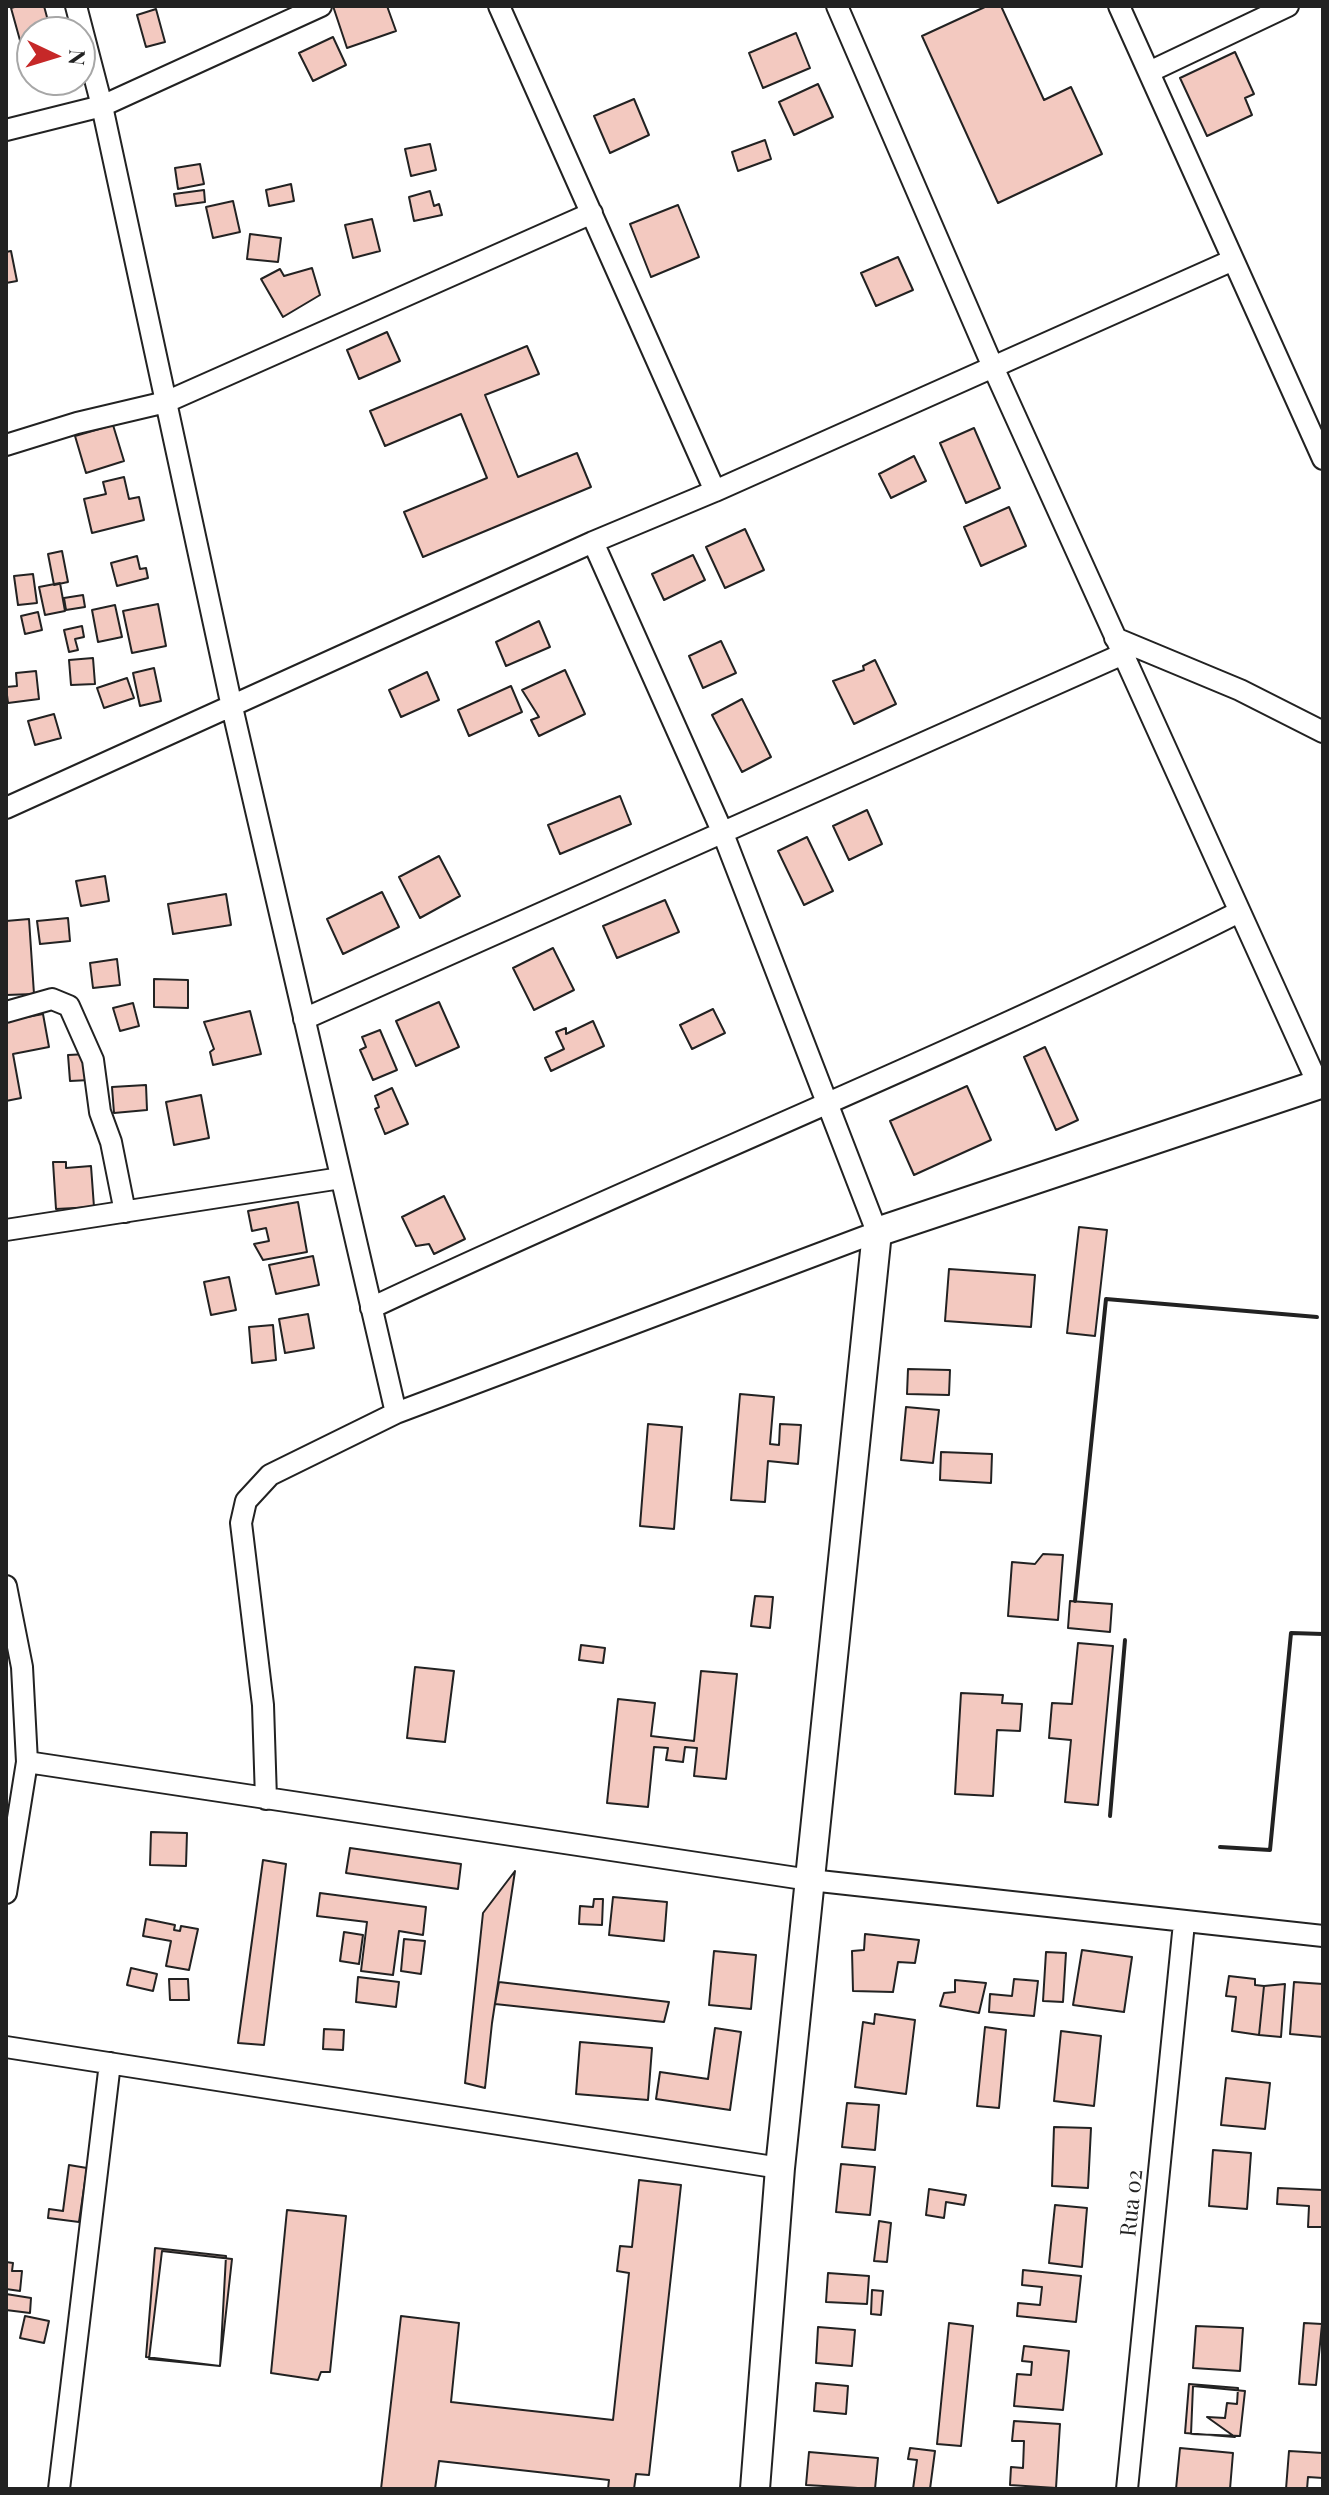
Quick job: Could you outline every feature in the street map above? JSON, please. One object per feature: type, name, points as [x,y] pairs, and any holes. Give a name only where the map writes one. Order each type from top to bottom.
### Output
[{"type":"street","points":[[76,6],[102,106],[232,707],[396,1413]]},
{"type":"street","points":[[6,130],[102,106],[321,6]]},
{"type":"street","points":[[499,6],[715,491]]},
{"type":"street","points":[[266,1799],[260,1676],[241,1545],[246,1501],[270,1475],[396,1413],[877,1232],[1321,1084],[1239,912],[993,367],[837,6]]},
{"type":"street","points":[[1119,6],[1233,260],[1317,432],[1323,459]]},
{"type":"street","points":[[1149,72],[1288,6]]},
{"type":"street","points":[[6,445],[77,423],[166,402],[592,213]]},
{"type":"street","points":[[6,808],[593,542],[715,491],[1233,260]]},
{"type":"street","points":[[593,542],[722,831],[877,1232],[780,2168],[755,2489]]},
{"type":"street","points":[[304,1019],[722,831],[1119,646],[1240,690],[1323,732]]},
{"type":"street","points":[[371,1308],[1118,973],[1239,912]]},
{"type":"street","points":[[6,1012],[52,999],[69,1006],[93,1060],[100,1112],[111,1142],[125,1212]]},
{"type":"street","points":[[6,1230],[341,1178]]},
{"type":"street","points":[[6,1586],[22,1667],[27,1762],[6,1893]]},
{"type":"street","points":[[27,1762],[810,1880],[1323,1936]]},
{"type":"street","name":"Rua 02","points":[[1127,2489],[1184,1923]]},
{"type":"street","points":[[6,2047],[780,2168]]},
{"type":"street","points":[[59,2489],[110,2063]]},
{"type":"building","points":[[44,6],[47,16],[16,16],[16,26],[11,8]]},
{"type":"building","points":[[333,6],[387,6],[396,31],[347,48]]},
{"type":"building","points":[[987,6],[1001,6],[1044,100],[1071,87],[1102,154],[998,203],[922,36]]},
{"type":"building","points":[[156,9],[165,42],[146,47],[137,15]]},
{"type":"building","points":[[796,33],[810,68],[763,88],[749,53]]},
{"type":"building","points":[[333,37],[346,65],[313,81],[299,53]]},
{"type":"building","points":[[1235,52],[1254,94],[1245,98],[1252,115],[1207,136],[1180,78]]},
{"type":"building","points":[[818,84],[833,117],[794,135],[779,102]]},
{"type":"building","points":[[634,99],[649,135],[610,153],[594,116]]},
{"type":"building","points":[[765,140],[771,159],[738,171],[732,152]]},
{"type":"building","points":[[430,144],[436,170],[411,176],[405,149]]},
{"type":"building","points":[[200,164],[204,184],[178,189],[175,168]]},
{"type":"building","points":[[291,184],[294,201],[269,206],[266,190]]},
{"type":"building","points":[[204,190],[205,202],[176,206],[174,194]]},
{"type":"building","points":[[430,191],[434,206],[439,204],[442,215],[414,221],[409,197]]},
{"type":"building","points":[[233,201],[240,232],[213,238],[206,207]]},
{"type":"building","points":[[678,205],[699,257],[651,277],[630,224]]},
{"type":"building","points":[[372,219],[380,251],[353,258],[345,225]]},
{"type":"building","points":[[250,234],[281,238],[278,262],[247,259]]},
{"type":"building","points":[[11,251],[17,281],[6,283],[6,252]]},
{"type":"building","points":[[898,257],[913,290],[876,306],[861,273]]},
{"type":"building","points":[[312,268],[320,295],[283,317],[261,279],[280,269],[284,276]]},
{"type":"building","points":[[387,332],[400,361],[359,379],[347,350]]},
{"type":"building","points":[[527,346],[539,374],[485,395],[518,477],[577,453],[591,487],[423,557],[404,512],[487,478],[461,414],[385,446],[370,411]]},
{"type":"building","points":[[113,425],[124,461],[86,473],[75,436]]},
{"type":"building","points":[[974,428],[1000,488],[966,503],[940,443]]},
{"type":"building","points":[[914,456],[926,481],[891,498],[879,474]]},
{"type":"building","points":[[124,477],[129,499],[139,497],[144,520],[92,533],[84,499],[106,494],[103,482]]},
{"type":"building","points":[[1009,507],[1026,546],[981,566],[964,527]]},
{"type":"building","points":[[745,529],[764,570],[725,588],[706,547]]},
{"type":"building","points":[[62,551],[68,582],[54,585],[48,554]]},
{"type":"building","points":[[693,555],[705,580],[664,600],[652,574]]},
{"type":"building","points":[[137,556],[140,569],[146,568],[148,578],[117,586],[111,563]]},
{"type":"building","points":[[33,574],[37,603],[18,605],[14,576]]},
{"type":"building","points":[[60,583],[65,611],[45,615],[39,587]]},
{"type":"building","points":[[83,595],[85,607],[66,610],[64,598]]},
{"type":"building","points":[[158,604],[166,646],[132,653],[123,611]]},
{"type":"building","points":[[115,605],[122,637],[98,642],[92,610]]},
{"type":"building","points":[[38,612],[42,630],[25,634],[21,616]]},
{"type":"building","points":[[539,621],[550,647],[506,666],[496,642]]},
{"type":"building","points":[[82,626],[84,637],[75,639],[78,650],[69,652],[64,630]]},
{"type":"building","points":[[721,641],[736,673],[703,688],[689,656]]},
{"type":"building","points":[[93,658],[95,684],[71,685],[69,660]]},
{"type":"building","points":[[875,660],[896,704],[854,724],[833,681],[864,670],[863,666]]},
{"type":"building","points":[[154,668],[161,701],[140,706],[133,673]]},
{"type":"building","points":[[565,670],[585,714],[539,736],[531,720],[539,717],[522,690]]},
{"type":"building","points":[[36,671],[39,699],[8,703],[6,687],[17,686],[16,673]]},
{"type":"building","points":[[427,672],[439,700],[401,717],[389,690]]},
{"type":"building","points":[[127,678],[134,698],[104,708],[97,688]]},
{"type":"building","points":[[511,686],[522,712],[469,736],[458,710]]},
{"type":"building","points":[[742,699],[771,757],[742,772],[712,715]]},
{"type":"building","points":[[54,714],[61,738],[35,745],[28,721]]},
{"type":"building","points":[[620,796],[631,824],[560,854],[548,825]]},
{"type":"building","points":[[867,810],[882,844],[849,860],[833,826]]},
{"type":"building","points":[[807,837],[833,891],[804,905],[778,851]]},
{"type":"building","points":[[439,856],[460,896],[420,918],[399,877]]},
{"type":"building","points":[[105,876],[109,901],[81,906],[76,881]]},
{"type":"building","points":[[382,892],[399,927],[343,954],[327,919]]},
{"type":"building","points":[[226,894],[231,925],[173,934],[168,904]]},
{"type":"building","points":[[665,900],[679,932],[617,958],[603,926]]},
{"type":"building","points":[[68,918],[70,941],[40,944],[37,921]]},
{"type":"building","points":[[29,919],[34,994],[6,995],[6,921]]},
{"type":"building","points":[[553,948],[574,990],[534,1010],[513,968]]},
{"type":"building","points":[[117,959],[120,985],[93,988],[90,963]]},
{"type":"building","points":[[154,979],[188,980],[188,1008],[154,1007]]},
{"type":"building","points":[[439,1002],[459,1047],[416,1066],[396,1021]]},
{"type":"building","points":[[133,1003],[139,1026],[120,1031],[113,1008]]},
{"type":"building","points":[[713,1009],[725,1033],[692,1049],[680,1025]]},
{"type":"building","points":[[250,1011],[261,1054],[213,1065],[210,1052],[214,1049],[204,1022]]},
{"type":"building","points":[[43,1014],[49,1047],[13,1054],[21,1098],[6,1101],[6,1021]]},
{"type":"building","points":[[593,1021],[604,1046],[551,1071],[545,1058],[564,1049],[556,1032],[566,1028],[566,1034]]},
{"type":"building","points":[[380,1030],[397,1070],[373,1080],[360,1050],[366,1047],[362,1037]]},
{"type":"building","points":[[1045,1047],[1078,1120],[1056,1130],[1024,1057]]},
{"type":"building","points":[[88,1054],[90,1080],[70,1081],[68,1055]]},
{"type":"building","points":[[146,1085],[147,1110],[114,1113],[112,1087]]},
{"type":"building","points":[[967,1086],[991,1140],[914,1175],[890,1121]]},
{"type":"building","points":[[392,1088],[408,1124],[385,1134],[375,1109],[379,1107],[375,1096]]},
{"type":"building","points":[[201,1095],[209,1138],[174,1145],[166,1102]]},
{"type":"building","points":[[53,1162],[66,1162],[66,1168],[91,1166],[94,1207],[56,1209]]},
{"type":"building","points":[[444,1196],[465,1239],[434,1254],[429,1244],[416,1246],[402,1217]]},
{"type":"building","points":[[298,1202],[307,1252],[263,1260],[254,1244],[269,1241],[266,1228],[252,1231],[248,1211]]},
{"type":"building","points":[[1079,1227],[1107,1230],[1095,1336],[1067,1333]]},
{"type":"building","points":[[313,1256],[319,1285],[276,1294],[269,1265]]},
{"type":"building","points":[[949,1269],[1035,1275],[1031,1327],[945,1321]]},
{"type":"building","points":[[229,1277],[236,1310],[211,1315],[204,1282]]},
{"type":"building","points":[[308,1314],[314,1348],[285,1353],[279,1319]]},
{"type":"building","points":[[273,1325],[276,1360],[252,1363],[249,1327]]},
{"type":"building","points":[[908,1369],[950,1370],[949,1395],[907,1394]]},
{"type":"building","points":[[740,1394],[774,1397],[770,1444],[779,1445],[780,1424],[801,1425],[798,1464],[768,1461],[765,1502],[731,1500]]},
{"type":"building","points":[[906,1407],[939,1410],[933,1463],[901,1460]]},
{"type":"building","points":[[648,1424],[682,1427],[674,1529],[640,1526]]},
{"type":"building","points":[[941,1452],[992,1454],[991,1483],[940,1480]]},
{"type":"building","points":[[1043,1554],[1063,1555],[1058,1620],[1008,1616],[1012,1562],[1035,1564]]},
{"type":"building","points":[[755,1596],[773,1597],[770,1628],[751,1626]]},
{"type":"building","points":[[1070,1601],[1112,1604],[1110,1632],[1068,1628]]},
{"type":"building","points":[[1078,1643],[1113,1646],[1098,1805],[1065,1802],[1071,1740],[1049,1738],[1052,1703],[1072,1704]]},
{"type":"building","points":[[581,1645],[605,1648],[603,1663],[579,1660]]},
{"type":"building","points":[[415,1667],[454,1671],[445,1742],[407,1738]]},
{"type":"building","points":[[701,1671],[737,1674],[726,1779],[694,1776],[697,1748],[685,1747],[683,1762],[666,1760],[668,1748],[654,1747],[648,1807],[607,1803],[618,1699],[655,1703],[651,1736],[694,1741]]},
{"type":"building","points":[[961,1693],[1003,1695],[1002,1703],[1022,1704],[1020,1731],[997,1730],[993,1796],[955,1794]]},
{"type":"building","points":[[151,1832],[187,1833],[186,1866],[150,1865]]},
{"type":"building","points":[[350,1848],[461,1864],[458,1889],[346,1873]]},
{"type":"building","points":[[263,1860],[286,1864],[264,2045],[238,2043]]},
{"type":"building","points":[[515,1871],[485,2088],[465,2083],[483,1913]]},
{"type":"building","points":[[320,1893],[426,1907],[423,1935],[399,1931],[393,1975],[361,1971],[367,1922],[317,1916]]},
{"type":"building","points":[[613,1897],[667,1902],[664,1941],[609,1935]]},
{"type":"building","points":[[594,1899],[603,1899],[602,1925],[579,1924],[580,1906],[593,1907]]},
{"type":"building","points":[[146,1919],[175,1925],[174,1930],[180,1931],[181,1926],[198,1929],[189,1970],[166,1966],[171,1941],[143,1936]]},
{"type":"building","points":[[344,1932],[363,1935],[359,1964],[340,1961]]},
{"type":"building","points":[[865,1934],[919,1940],[915,1963],[898,1962],[893,1992],[853,1991],[852,1951],[864,1950]]},
{"type":"building","points":[[404,1939],[425,1941],[421,1974],[401,1971]]},
{"type":"building","points":[[1082,1950],[1132,1957],[1124,2012],[1073,2005]]},
{"type":"building","points":[[714,1951],[756,1955],[751,2009],[709,2005]]},
{"type":"building","points":[[1046,1952],[1066,1953],[1063,2002],[1043,2001]]},
{"type":"building","points":[[131,1968],[157,1974],[153,1991],[127,1985]]},
{"type":"building","points":[[1229,1976],[1255,1979],[1255,1985],[1264,1986],[1259,2035],[1232,2031],[1236,1997],[1226,1996]]},
{"type":"building","points":[[358,1977],[399,1982],[396,2007],[356,2002]]},
{"type":"building","points":[[169,1979],[188,1979],[189,2000],[170,2000]]},
{"type":"building","points":[[1014,1979],[1038,1981],[1034,2016],[989,2012],[990,1994],[1012,1996]]},
{"type":"building","points":[[955,1980],[986,1983],[979,2013],[940,2006],[944,1993],[955,1992]]},
{"type":"building","points":[[499,1982],[669,2002],[664,2022],[495,2004]]},
{"type":"building","points":[[1294,1982],[1323,1984],[1323,2037],[1290,2034]]},
{"type":"building","points":[[1285,1984],[1281,2037],[1259,2035],[1264,1986]]},
{"type":"building","points":[[875,2014],[915,2020],[906,2094],[855,2087],[863,2022],[874,2024]]},
{"type":"building","points":[[985,2027],[1006,2030],[999,2108],[977,2106]]},
{"type":"building","points":[[715,2028],[741,2032],[730,2110],[656,2099],[660,2072],[708,2079]]},
{"type":"building","points":[[324,2029],[344,2030],[343,2050],[323,2049]]},
{"type":"building","points":[[1061,2031],[1101,2036],[1094,2106],[1054,2101]]},
{"type":"building","points":[[580,2042],[652,2048],[648,2100],[576,2094]]},
{"type":"building","points":[[1226,2078],[1270,2083],[1265,2129],[1221,2125]]},
{"type":"building","points":[[847,2103],[879,2105],[875,2150],[842,2147]]},
{"type":"building","points":[[1054,2127],[1091,2128],[1088,2188],[1052,2186]]},
{"type":"building","points":[[1213,2150],[1251,2153],[1247,2209],[1209,2206]]},
{"type":"building","points":[[841,2164],[875,2167],[870,2215],[836,2212]]},
{"type":"building","points":[[69,2165],[87,2168],[79,2222],[48,2218],[49,2209],[63,2211]]},
{"type":"building","points":[[639,2180],[681,2185],[649,2475],[636,2474],[634,2489],[608,2489],[609,2480],[439,2461],[435,2489],[381,2489],[401,2316],[459,2323],[451,2402],[613,2420],[629,2273],[617,2271],[620,2246],[632,2247]]},
{"type":"building","points":[[1278,2188],[1323,2190],[1323,2227],[1308,2227],[1309,2206],[1277,2204]]},
{"type":"building","points":[[929,2189],[966,2195],[964,2205],[946,2202],[944,2218],[926,2215]]},
{"type":"building","points":[[1055,2205],[1087,2208],[1082,2267],[1049,2263]]},
{"type":"building","points":[[287,2210],[346,2216],[330,2372],[321,2372],[318,2380],[271,2373]]},
{"type":"building","points":[[879,2221],[891,2223],[887,2262],[874,2261]]},
{"type":"building","points":[[155,2248],[226,2256],[220,2366],[146,2357]]},
{"type":"building","points":[[162,2251],[232,2259],[220,2366],[149,2359]]},
{"type":"building","points":[[6,2262],[13,2263],[12,2271],[22,2271],[20,2291],[6,2289]]},
{"type":"building","points":[[1023,2270],[1081,2276],[1076,2322],[1017,2316],[1018,2303],[1040,2305],[1042,2287],[1022,2285]]},
{"type":"building","points":[[828,2273],[869,2276],[867,2304],[826,2302]]},
{"type":"building","points":[[872,2290],[883,2291],[881,2315],[871,2314]]},
{"type":"building","points":[[6,2294],[31,2298],[30,2313],[6,2310]]},
{"type":"building","points":[[25,2316],[49,2321],[44,2343],[20,2338]]},
{"type":"building","points":[[949,2323],[973,2326],[961,2446],[937,2444]]},
{"type":"building","points":[[1304,2323],[1322,2324],[1316,2385],[1299,2384]]},
{"type":"building","points":[[1196,2326],[1243,2328],[1240,2371],[1193,2368]]},
{"type":"building","points":[[818,2327],[855,2330],[852,2366],[816,2363]]},
{"type":"building","points":[[1024,2346],[1069,2351],[1063,2410],[1014,2406],[1017,2374],[1031,2375],[1032,2362],[1022,2361]]},
{"type":"building","points":[[816,2383],[848,2386],[846,2414],[814,2411]]},
{"type":"building","points":[[1189,2384],[1238,2388],[1237,2404],[1227,2403],[1225,2418],[1207,2417],[1235,2437],[1185,2433]]},
{"type":"building","points":[[1193,2386],[1245,2391],[1240,2436],[1191,2434]]},
{"type":"building","points":[[1014,2421],[1060,2424],[1056,2488],[1010,2485],[1011,2467],[1023,2468],[1024,2441],[1012,2441]]},
{"type":"building","points":[[910,2448],[935,2451],[930,2489],[913,2489],[917,2460],[908,2459]]},
{"type":"building","points":[[1180,2448],[1233,2453],[1230,2489],[1176,2489]]},
{"type":"building","points":[[1289,2451],[1323,2453],[1323,2478],[1308,2477],[1307,2489],[1286,2489]]},
{"type":"building","points":[[809,2452],[878,2458],[875,2489],[806,2485]]},
{"type":"wall","points":[[1075,1601],[1106,1299],[1317,1317]]},
{"type":"wall","points":[[1220,1847],[1270,1850],[1291,1633],[1323,1634]]},
{"type":"wall","points":[[1110,1816],[1125,1640]]}]
